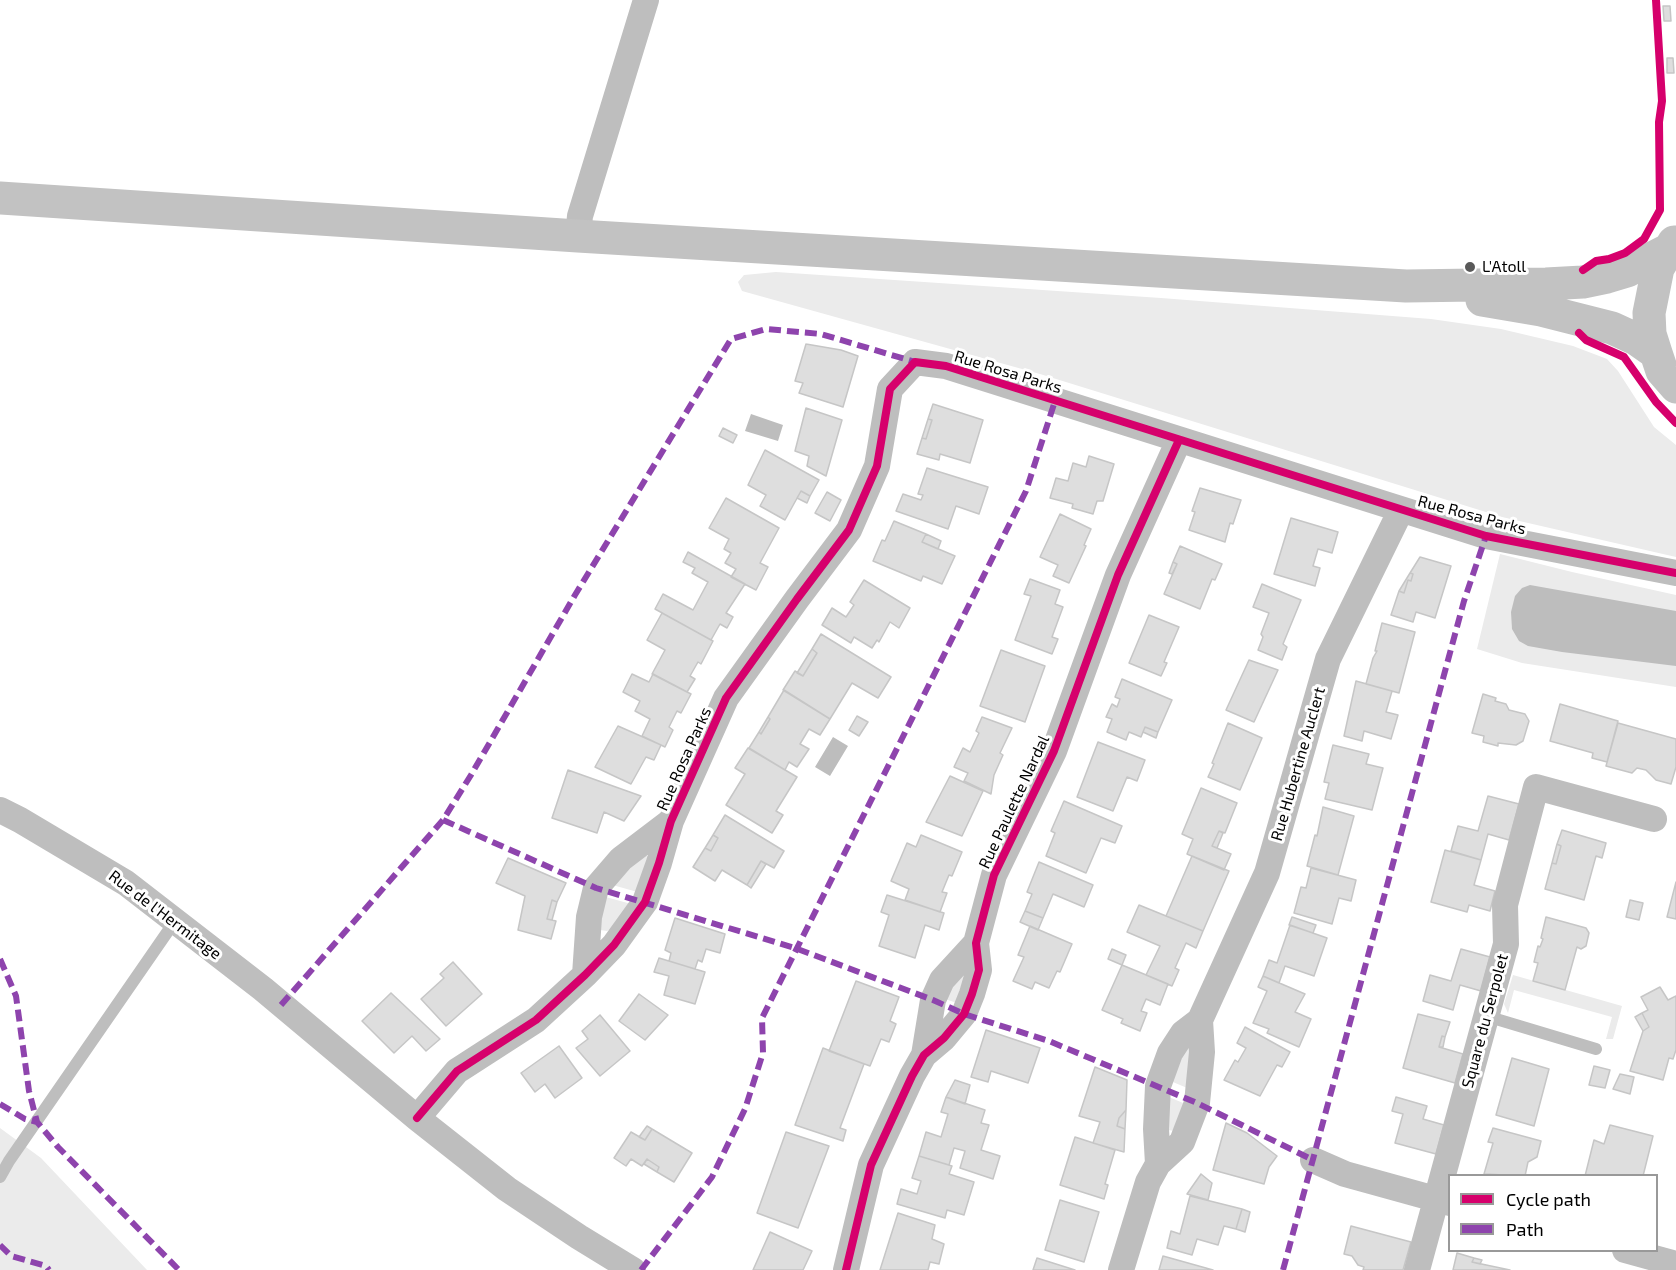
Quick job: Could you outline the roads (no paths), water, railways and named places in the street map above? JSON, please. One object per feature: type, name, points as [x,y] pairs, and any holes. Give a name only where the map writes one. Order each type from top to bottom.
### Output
[{"type":"main road","points":[[0,198],[578,236],[1406,286],[1583,282],[1627,271],[1672,244]]},
{"type":"main road","points":[[1672,244],[1658,268],[1649,313],[1650,334],[1662,370],[1676,387]]},
{"type":"main road","points":[[1406,286],[1581,319],[1612,328],[1636,339],[1656,353]]},
{"type":"street","points":[[578,236],[580,216],[646,0]]},
{"type":"street","name":"Rue Rosa Parks","points":[[417,1118],[457,1071],[536,1020],[585,975],[614,945],[645,902],[659,863],[670,821],[726,698],[849,530],[877,466],[890,389],[915,362],[946,366],[1486,536],[1676,573]]},
{"type":"street","name":"Rue Paulette Nardal","points":[[846,1270],[870,1165],[924,1055],[944,1038],[964,1014],[979,970],[976,943],[994,875],[1054,751],[1118,575],[1179,440]]},
{"type":"street","name":"Rue Hubertine Auclert","points":[[1158,1164],[1156,1129],[1158,1086],[1170,1053],[1183,1033],[1200,1020],[1268,873],[1328,659],[1401,510]]},
{"type":"street","name":"Square du Serpolet","points":[[1449,1174],[1486,1016],[1506,944],[1505,905],[1536,787],[1654,819]]},
{"type":"street","name":"Rue de l'Hermitage","points":[[0,810],[126,883],[263,989],[417,1118],[507,1189],[633,1270]]},
{"type":"street","name":"Rue Rosa Parks","points":[[585,975],[589,917],[596,888],[621,859],[670,821]]},
{"type":"street","name":"Rue Hubertine Auclert","points":[[1121,1270],[1148,1182],[1158,1164],[1182,1142],[1197,1102],[1202,1052],[1200,1020]]},
{"type":"street","points":[[1313,1160],[1345,1174],[1443,1201]]},
{"type":"street","name":"Square du Serpolet","points":[[1417,1270],[1443,1201],[1448,1179]]},
{"type":"street","points":[[1629,1252],[1676,1264]]},
{"type":"lane","points":[[0,1177],[175,921]]},
{"type":"lane","points":[[1486,1016],[1596,1049]]},
{"type":"place","name":"L'Atoll","points":[[1470,267]]}]
